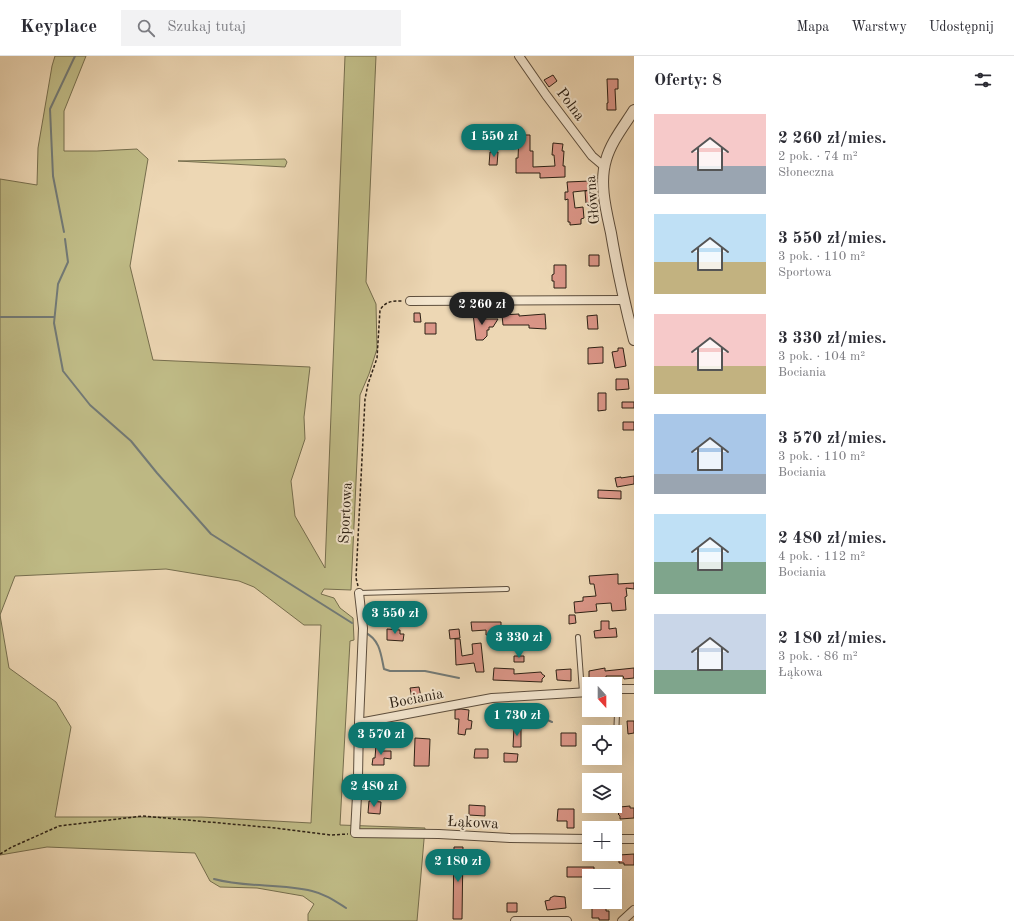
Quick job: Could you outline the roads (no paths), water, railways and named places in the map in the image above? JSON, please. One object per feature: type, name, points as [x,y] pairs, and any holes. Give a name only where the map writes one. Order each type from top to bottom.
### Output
[{"type":"street","name":"Polna","points":[[519,56],[592,156],[605,167]]},
{"type":"street","name":"Główna","points":[[634,110],[611,148],[605,167],[604,181],[605,197],[624,300],[634,340]]},
{"type":"street","points":[[410,301],[624,300]]},
{"type":"street","points":[[359,593],[363,628],[360,723]]},
{"type":"street","points":[[622,688],[634,689]]},
{"type":"street","name":"Bociania","points":[[360,723],[492,698],[582,692]]},
{"type":"street","name":"Łąkowa","points":[[360,723],[355,834],[439,834],[510,838],[582,839]]},
{"type":"street","points":[[622,839],[634,839]]},
{"type":"street","points":[[622,921],[634,910]]},
{"type":"street","points":[[515,921],[567,921]]},
{"type":"lane","points":[[359,593],[507,589]]},
{"type":"lane","points":[[578,637],[583,677]]},
{"type":"waterway","points":[[64,232],[53,176],[50,109],[75,56]]},
{"type":"waterway","points":[[65,239],[68,262],[58,284],[54,323],[63,371],[90,405],[131,441],[211,534],[352,623]]},
{"type":"waterway","points":[[0,317],[54,317]]},
{"type":"waterway","points":[[366,633],[371,636],[377,644],[381,653],[384,669],[390,671],[425,671],[459,678]]},
{"type":"waterway","points":[[497,710],[543,718],[552,722]]},
{"type":"waterway","points":[[214,879],[238,884],[288,887],[317,892],[334,900],[346,908]]}]
